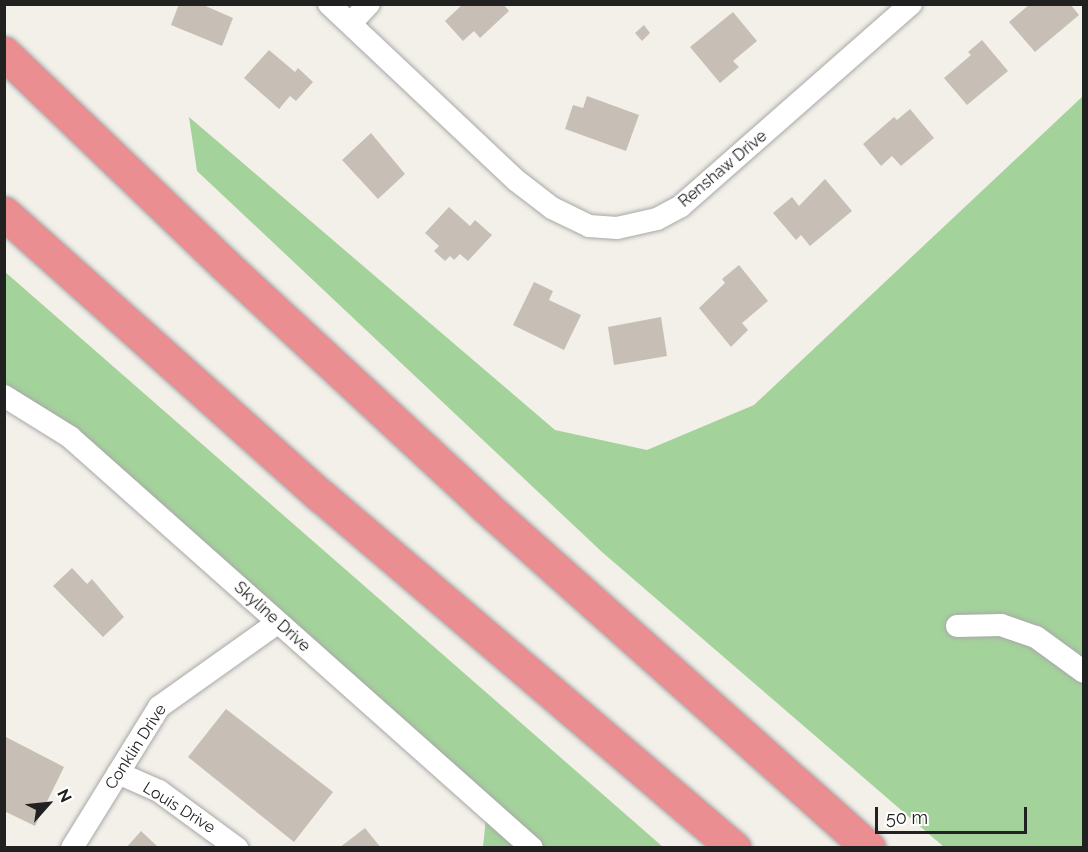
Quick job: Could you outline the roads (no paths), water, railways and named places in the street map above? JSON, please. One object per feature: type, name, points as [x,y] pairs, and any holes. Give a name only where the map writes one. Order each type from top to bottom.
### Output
[{"type":"highway","points":[[4,53],[224,264],[485,506],[869,848]]},
{"type":"highway","points":[[4,213],[329,503],[734,848]]},
{"type":"street","name":"Renshaw Drive","points":[[328,4],[351,23],[517,181],[552,208],[589,226],[617,228],[657,219],[681,206],[911,4]]},
{"type":"street","points":[[351,23],[369,4]]},
{"type":"street","name":"Skyline Drive","points":[[4,396],[70,437],[532,848]]},
{"type":"street","name":"Conklin Drive","points":[[72,848],[159,707],[277,623]]},
{"type":"street","points":[[957,626],[1000,626],[1036,637],[1083,672]]},
{"type":"street","name":"Louis Drive","points":[[118,773],[159,791],[237,848]]}]
